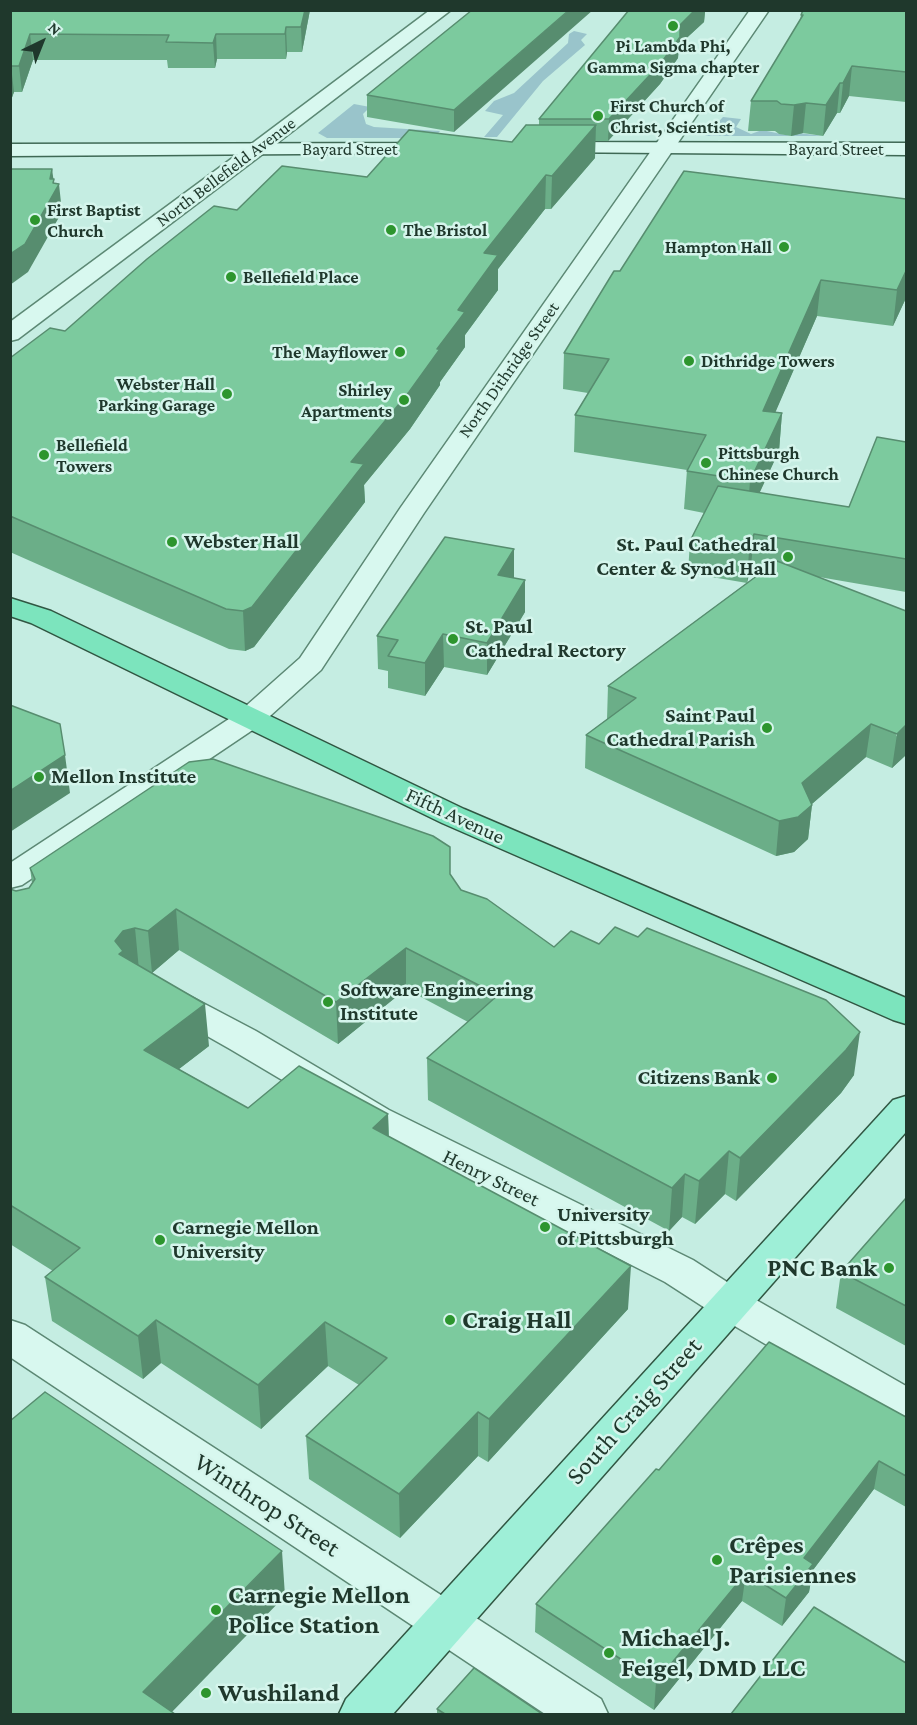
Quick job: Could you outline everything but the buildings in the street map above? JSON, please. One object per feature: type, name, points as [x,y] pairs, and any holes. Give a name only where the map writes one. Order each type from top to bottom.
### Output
[{"type":"highway","name":"Fifth Avenue","points":[[10,606],[41,617],[453,816],[906,1012]]},
{"type":"main road","name":"South Craig Street","points":[[363,1714],[906,1109]]},
{"type":"street","name":"North Bellefield Avenue","points":[[10,334],[442,10]]},
{"type":"street","name":"North Dithridge Street","points":[[10,878],[249,719],[311,664],[411,513],[760,10]]},
{"type":"street","name":"Bayard Street","points":[[525,148],[906,149]]},
{"type":"street","name":"Bayard Street","points":[[10,150],[463,149]]},
{"type":"street","name":"Henry Street","points":[[140,983],[243,1040],[376,1119],[679,1271],[730,1304],[906,1406]]},
{"type":"street","name":"Winthrop Street","points":[[10,1336],[584,1714]]},
{"type":"shaded area","points":[[574,31],[587,34],[581,40],[585,45],[543,81],[497,137],[484,137],[503,115],[485,111],[494,101],[514,93],[568,43],[569,34]]},
{"type":"shaded area","points":[[354,104],[370,107],[363,114],[366,124],[374,127],[440,131],[434,138],[327,138],[318,133]]},
{"type":"shaded area","points":[[723,117],[741,119],[736,127],[751,134],[762,130],[791,136],[705,136]]},
{"type":"shaded area","points":[[799,133],[823,136],[791,136]]},
{"type":"place","name":"Pi Lambda Phi, Gamma Sigma chapter","points":[[673,26]]},
{"type":"place","name":"First Church of Christ, Scientist","points":[[598,116]]},
{"type":"place","name":"First Baptist Church","points":[[35,220]]},
{"type":"place","name":"The Bristol","points":[[391,230]]},
{"type":"place","name":"Hampton Hall","points":[[784,247]]},
{"type":"place","name":"Bellefield Place","points":[[231,277]]},
{"type":"place","name":"The Mayflower","points":[[400,352]]},
{"type":"place","name":"Dithridge Towers","points":[[689,361]]},
{"type":"place","name":"Webster Hall Parking Garage","points":[[227,394]]},
{"type":"place","name":"Shirley Apartments","points":[[404,400]]},
{"type":"place","name":"Bellefield Towers","points":[[44,455]]},
{"type":"place","name":"Pittsburgh Chinese Church","points":[[706,463]]},
{"type":"place","name":"Webster Hall","points":[[172,542]]},
{"type":"place","name":"St. Paul Cathedral Center & Synod Hall","points":[[788,557]]},
{"type":"place","name":"St. Paul Cathedral Rectory","points":[[453,639]]},
{"type":"place","name":"Saint Paul Cathedral Parish","points":[[767,728]]},
{"type":"place","name":"Mellon Institute","points":[[39,777]]},
{"type":"place","name":"Software Engineering Institute","points":[[328,1002]]},
{"type":"place","name":"Citizens Bank","points":[[772,1078]]},
{"type":"place","name":"University of Pittsburgh","points":[[545,1227]]},
{"type":"place","name":"Carnegie Mellon University","points":[[160,1240]]},
{"type":"place","name":"PNC Bank","points":[[889,1268]]},
{"type":"place","name":"Craig Hall","points":[[450,1320]]},
{"type":"place","name":"Crêpes Parisiennes","points":[[717,1560]]},
{"type":"place","name":"Carnegie Mellon Police Station","points":[[216,1610]]},
{"type":"place","name":"Michael J. Feigel, DMD LLC","points":[[609,1653]]},
{"type":"place","name":"Wushiland","points":[[206,1693]]}]
